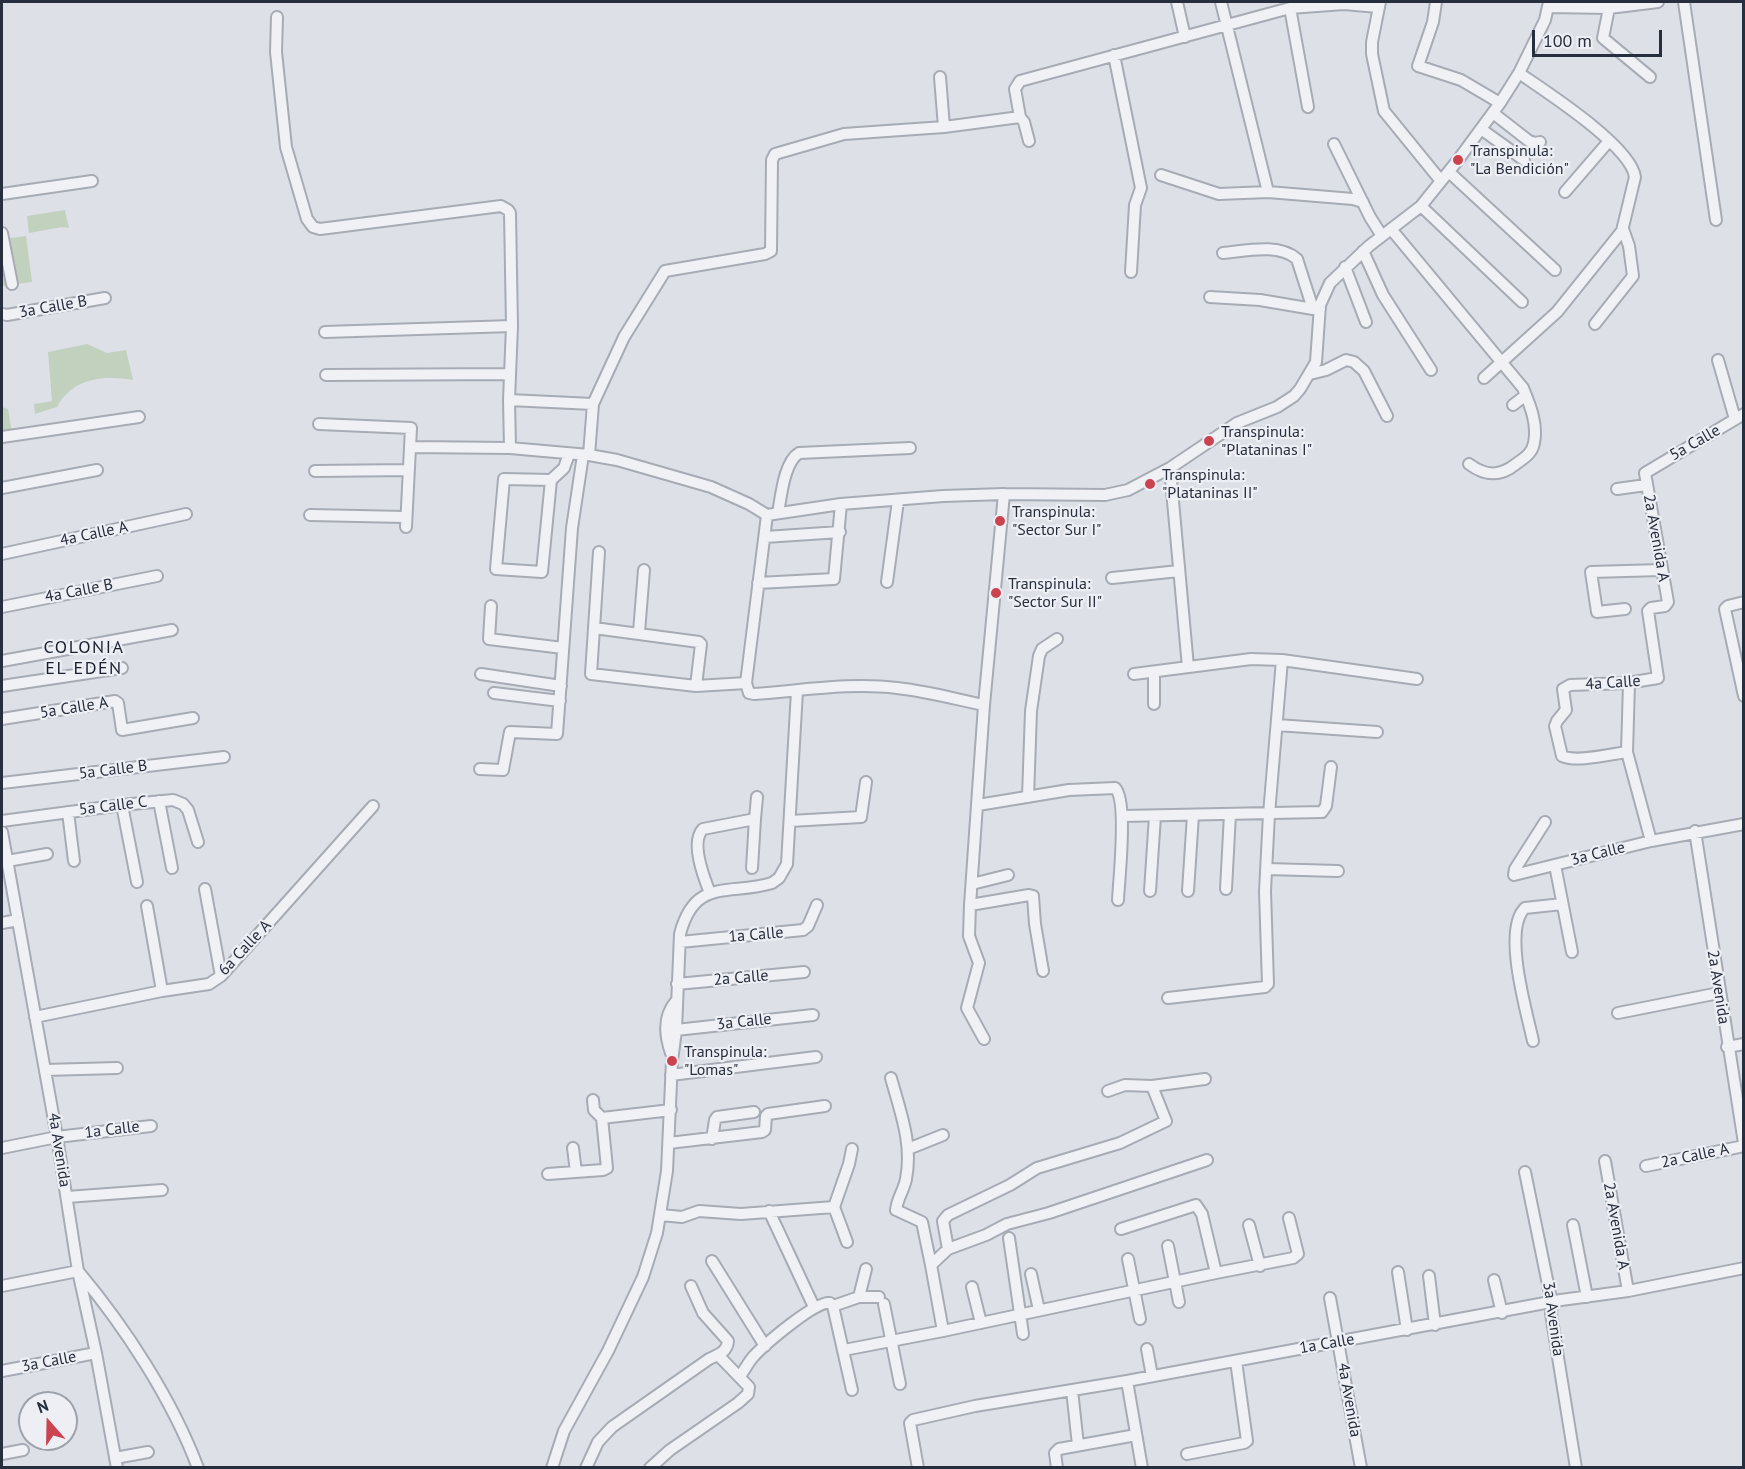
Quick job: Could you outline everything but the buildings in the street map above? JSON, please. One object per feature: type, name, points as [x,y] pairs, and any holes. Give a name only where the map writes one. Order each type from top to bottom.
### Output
[{"type":"street","points":[[1178,2],[1185,37]]},
{"type":"street","points":[[1221,2],[1268,192]]},
{"type":"street","points":[[1436,2],[1418,66],[1461,80],[1500,104]]},
{"type":"street","points":[[1316,309],[1326,289],[1345,267],[1421,206],[1449,172],[1500,104],[1519,73],[1545,20],[1549,4],[1610,8],[1652,2]]},
{"type":"street","points":[[1684,2],[1716,220]]},
{"type":"street","points":[[1029,141],[1024,122],[1020,117],[1015,88],[1018,82],[1226,27],[1286,6],[1317,3],[1379,4],[1371,42],[1384,111],[1441,181]]},
{"type":"street","points":[[1286,6],[1308,107]]},
{"type":"street","points":[[1610,8],[1604,39],[1650,77]]},
{"type":"street","points":[[277,17],[276,52],[286,147],[304,212],[310,224],[320,229],[504,207],[508,210],[511,217],[512,327],[508,400],[510,448]]},
{"type":"street","points":[[1114,55],[1141,188],[1136,205],[1131,272]]},
{"type":"street","points":[[1484,378],[1557,312],[1623,229],[1635,174],[1609,141],[1577,113],[1519,73]]},
{"type":"street","points":[[940,77],[944,127]]},
{"type":"street","points":[[1493,113],[1529,141],[1540,142]]},
{"type":"street","points":[[480,769],[503,770],[510,732],[557,735],[572,528],[593,404],[624,337],[666,271],[765,254],[771,251],[772,160],[775,154],[844,134],[944,127],[1020,117]]},
{"type":"street","points":[[1481,129],[1524,160]]},
{"type":"street","points":[[1565,192],[1609,141]]},
{"type":"street","points":[[1334,144],[1370,217],[1387,232],[1501,362],[1523,388],[1526,395],[1535,423],[1534,444],[1530,453],[1513,468],[1502,473],[1479,472],[1469,464]]},
{"type":"street","points":[[1449,172],[1555,270]]},
{"type":"street","points":[[1161,175],[1219,194],[1268,192],[1353,199],[1363,202]]},
{"type":"street","points":[[2,194],[92,181]]},
{"type":"street","points":[[1421,206],[1522,302]]},
{"type":"street","points":[[1595,324],[1633,276],[1633,264],[1623,229]]},
{"type":"street","points":[[2,233],[12,284]]},
{"type":"street","points":[[410,447],[510,448],[617,460],[711,487],[772,514],[841,504],[943,496],[1114,494],[1138,486],[1170,468],[1228,428],[1286,402],[1294,396],[1316,362],[1316,309],[1295,257],[1272,250],[1223,253]]},
{"type":"street","points":[[1363,251],[1383,295],[1431,370]]},
{"type":"street","points":[[1345,267],[1366,322]]},
{"type":"street","points":[[1210,297],[1253,300],[1316,309]]},
{"type":"street","name":"3a Calle B","points":[[2,314],[105,298]]},
{"type":"street","points":[[325,332],[512,327]]},
{"type":"street","points":[[1310,374],[1326,370],[1346,360],[1354,362],[1364,371],[1387,416]]},
{"type":"street","points":[[1718,360],[1739,416]]},
{"type":"street","points":[[326,375],[510,374]]},
{"type":"street","points":[[1513,405],[1526,395]]},
{"type":"street","points":[[508,400],[593,404]]},
{"type":"street","name":"5a Calle","points":[[1646,471],[1739,416]]},
{"type":"street","points":[[2,437],[139,417]]},
{"type":"street","points":[[310,515],[406,522],[410,428],[319,424]]},
{"type":"street","points":[[910,448],[799,453],[792,457],[765,537],[746,682],[748,692],[752,694],[842,687],[896,688],[984,705]]},
{"type":"street","points":[[551,480],[504,479],[496,569],[542,572],[551,480],[564,468],[569,454]]},
{"type":"street","points":[[1170,468],[1188,667]]},
{"type":"street","points":[[2,488],[97,470]]},
{"type":"street","points":[[315,471],[409,470]]},
{"type":"street","name":"2a Avenida A","points":[[1646,471],[1646,485],[1668,604],[1649,608],[1648,611],[1658,678]]},
{"type":"street","points":[[1617,489],[1646,485]]},
{"type":"street","points":[[984,1040],[967,1008],[979,963],[969,936],[970,905],[984,705],[1004,494]]},
{"type":"street","points":[[887,582],[898,501]]},
{"type":"street","points":[[758,583],[834,579],[841,504]]},
{"type":"street","name":"4a Calle A","points":[[2,554],[186,514]]},
{"type":"street","points":[[765,537],[840,532]]},
{"type":"street","points":[[599,552],[590,671],[593,675],[696,686],[746,682]]},
{"type":"street","points":[[639,632],[644,570]]},
{"type":"street","points":[[1625,609],[1597,612],[1590,573],[1592,571],[1661,570]]},
{"type":"street","points":[[1112,578],[1179,571]]},
{"type":"street","name":"4a Calle B","points":[[2,607],[157,576]]},
{"type":"street","points":[[1743,602],[1725,609],[1743,696]]},
{"type":"street","points":[[491,606],[489,639],[563,648]]},
{"type":"street","points":[[594,628],[639,632],[700,642],[696,686]]},
{"type":"street","points":[[2,661],[172,630]]},
{"type":"street","points":[[1028,798],[1030,722],[1039,656],[1042,649],[1057,639]]},
{"type":"street","points":[[1134,674],[1251,659],[1282,660],[1417,679]]},
{"type":"street","points":[[1168,998],[1267,986],[1264,913],[1269,814],[1282,660]]},
{"type":"street","points":[[2,686],[122,668]]},
{"type":"street","points":[[1154,672],[1154,704]]},
{"type":"street","points":[[482,674],[561,686]]},
{"type":"street","name":"4a Calle","points":[[1627,752],[1577,759],[1567,759],[1562,756],[1555,726],[1566,710],[1562,692],[1567,686],[1629,683],[1658,678]]},
{"type":"street","points":[[1629,683],[1627,752],[1651,841]]},
{"type":"street","points":[[552,1467],[564,1431],[608,1351],[643,1277],[654,1247],[661,1215],[669,1143],[672,1056],[676,1030],[677,984],[683,923],[688,912],[699,900],[710,893],[766,884],[779,878],[787,864],[797,691]]},
{"type":"street","points":[[494,693],[560,701]]},
{"type":"street","name":"5a Calle A","points":[[2,719],[115,701],[118,703],[122,730],[194,718]]},
{"type":"street","points":[[1276,725],[1377,732]]},
{"type":"street","name":"5a Calle B","points":[[2,783],[224,757]]},
{"type":"street","points":[[1122,816],[1323,811],[1330,767]]},
{"type":"street","points":[[790,821],[860,817],[866,782]]},
{"type":"street","points":[[978,805],[1082,788],[1116,788],[1120,795],[1122,816],[1118,900]]},
{"type":"street","points":[[752,868],[757,797]]},
{"type":"street","points":[[159,801],[172,868]]},
{"type":"street","name":"5a Calle C","points":[[2,821],[122,805],[178,801],[186,807],[198,842]]},
{"type":"street","points":[[122,805],[136,882]]},
{"type":"street","name":"6a Calle A","points":[[35,1017],[162,991],[210,984],[221,976],[373,806]]},
{"type":"street","points":[[68,812],[74,861]]},
{"type":"street","points":[[1226,889],[1230,814]]},
{"type":"street","points":[[1188,891],[1193,815]]},
{"type":"street","points":[[1150,891],[1155,816]]},
{"type":"street","points":[[710,893],[699,865],[700,831],[705,828],[755,819]]},
{"type":"street","name":"3a Calle","points":[[1545,822],[1513,874],[1695,831],[1743,824]]},
{"type":"street","name":"2a Avenida","points":[[1695,831],[1743,1145]]},
{"type":"street","name":"4a Avenida","points":[[2,832],[57,1137],[78,1271],[116,1462]]},
{"type":"street","points":[[7,861],[47,854]]},
{"type":"street","points":[[1555,865],[1572,952]]},
{"type":"street","points":[[1267,869],[1338,871]]},
{"type":"street","points":[[972,884],[1008,875]]},
{"type":"street","points":[[205,889],[221,976]]},
{"type":"street","points":[[970,905],[1033,896],[1043,971]]},
{"type":"street","points":[[1533,1041],[1518,975],[1516,955],[1518,924],[1521,912],[1525,908],[1562,904]]},
{"type":"street","name":"1a Calle","points":[[680,942],[803,930],[808,926],[818,905]]},
{"type":"street","points":[[147,906],[162,991]]},
{"type":"street","points":[[2,923],[18,920]]},
{"type":"street","name":"2a Calle","points":[[677,984],[804,972]]},
{"type":"street","points":[[1618,1013],[1719,993]]},
{"type":"street","points":[[672,1056],[666,1030],[669,1011],[676,1001]]},
{"type":"street","name":"3a Calle","points":[[676,1030],[813,1015]]},
{"type":"street","points":[[1727,1047],[1743,1044]]},
{"type":"street","points":[[671,1075],[816,1057]]},
{"type":"street","points":[[45,1070],[117,1068]]},
{"type":"street","points":[[891,1078],[908,1149],[906,1181],[896,1210],[922,1222],[943,1331]]},
{"type":"street","points":[[1108,1091],[1119,1086],[1152,1086],[1205,1079]]},
{"type":"street","points":[[948,1249],[943,1221],[948,1215],[1010,1185],[1037,1168],[1116,1144],[1166,1121],[1152,1086]]},
{"type":"street","points":[[548,1174],[607,1168],[602,1118],[594,1110],[593,1100]]},
{"type":"street","points":[[669,1143],[763,1132],[768,1114],[825,1106]]},
{"type":"street","points":[[602,1118],[670,1110]]},
{"type":"street","points":[[712,1138],[717,1117],[754,1112]]},
{"type":"street","name":"1a Calle","points":[[2,1148],[57,1137],[151,1126]]},
{"type":"street","points":[[908,1149],[943,1136]]},
{"type":"street","name":"2a Calle A","points":[[1646,1166],[1743,1145]]},
{"type":"street","points":[[573,1148],[576,1172]]},
{"type":"street","points":[[847,1242],[834,1207],[852,1149]]},
{"type":"street","points":[[931,1265],[948,1249],[986,1235],[1007,1224],[1049,1213],[1206,1160]]},
{"type":"street","name":"2a Avenida A","points":[[1605,1161],[1628,1291]]},
{"type":"street","name":"3a Avenida","points":[[1526,1172],[1552,1304],[1551,1314],[1576,1467]]},
{"type":"street","points":[[67,1197],[162,1190]]},
{"type":"street","points":[[1121,1229],[1196,1205],[1202,1214],[1216,1272]]},
{"type":"street","points":[[661,1215],[681,1217],[699,1211],[728,1214],[834,1207]]},
{"type":"street","points":[[769,1211],[814,1307]]},
{"type":"street","points":[[844,1350],[1216,1272],[1260,1266],[1298,1256],[1289,1218]]},
{"type":"street","points":[[1249,1225],[1260,1266]]},
{"type":"street","points":[[1573,1225],[1587,1297]]},
{"type":"street","points":[[1009,1238],[1023,1334]]},
{"type":"street","points":[[1168,1246],[1179,1302]]},
{"type":"street","points":[[1128,1259],[1140,1319]]},
{"type":"street","points":[[712,1261],[765,1346]]},
{"type":"street","name":"1a Calle","points":[[918,1467],[910,1422],[975,1406],[1628,1291],[1743,1268]]},
{"type":"street","points":[[859,1297],[866,1269]]},
{"type":"street","points":[[2,1286],[78,1271],[100,1297],[143,1362],[175,1417],[198,1467]]},
{"type":"street","points":[[1398,1272],[1407,1330]]},
{"type":"street","points":[[1031,1274],[1039,1310]]},
{"type":"street","points":[[1429,1276],[1435,1325]]},
{"type":"street","points":[[1494,1280],[1502,1313]]},
{"type":"street","points":[[586,1467],[598,1442],[612,1427],[709,1359],[719,1356],[728,1342],[703,1313],[691,1286]]},
{"type":"street","points":[[972,1287],[981,1323]]},
{"type":"street","points":[[833,1306],[859,1297],[882,1301],[893,1341],[900,1384]]},
{"type":"street","name":"4a Avenida","points":[[1330,1298],[1361,1467]]},
{"type":"street","points":[[740,1377],[765,1346],[814,1307],[830,1302],[833,1306],[852,1390]]},
{"type":"street","points":[[1147,1349],[1152,1376]]},
{"type":"street","name":"3a Calle","points":[[2,1371],[96,1353]]},
{"type":"street","points":[[650,1467],[670,1450],[745,1398],[750,1389],[719,1356]]},
{"type":"street","points":[[1187,1454],[1247,1441],[1236,1361]]},
{"type":"street","points":[[1128,1380],[1142,1467]]},
{"type":"street","points":[[1072,1390],[1078,1445]]},
{"type":"street","points":[[1057,1467],[1055,1453],[1057,1450],[1136,1436]]},
{"type":"street","points":[[2,1454],[18,1451]]},
{"type":"street","points":[[116,1462],[147,1452]]},
{"type":"green space","points":[[65,210],[69,228],[62,227],[29,233],[27,216]]},
{"type":"green space","points":[[2,224],[4,239],[26,236],[32,282],[2,286]]},
{"type":"green space","points":[[87,344],[107,353],[126,350],[133,380],[111,378],[80,384],[63,397],[57,407],[35,414],[34,404],[52,401],[48,352]]},
{"type":"green space","points":[[2,407],[8,409],[12,433],[2,434]]},
{"type":"place","name":"Transpinula: \"La Bendición\"","points":[[1458,160]]},
{"type":"place","name":"Transpinula: \"Plataninas I\"","points":[[1209,441]]},
{"type":"place","name":"Transpinula: \"Plataninas II\"","points":[[1150,484]]},
{"type":"place","name":"Transpinula: \"Sector Sur I\"","points":[[1000,521]]},
{"type":"place","name":"Transpinula: \"Sector Sur II\"","points":[[996,593]]},
{"type":"place","name":"Transpinula: \"Lomas\"","points":[[672,1061]]},
{"type":"district","name":"COLONIA EL EDÉN","points":[[84,658]]}]
